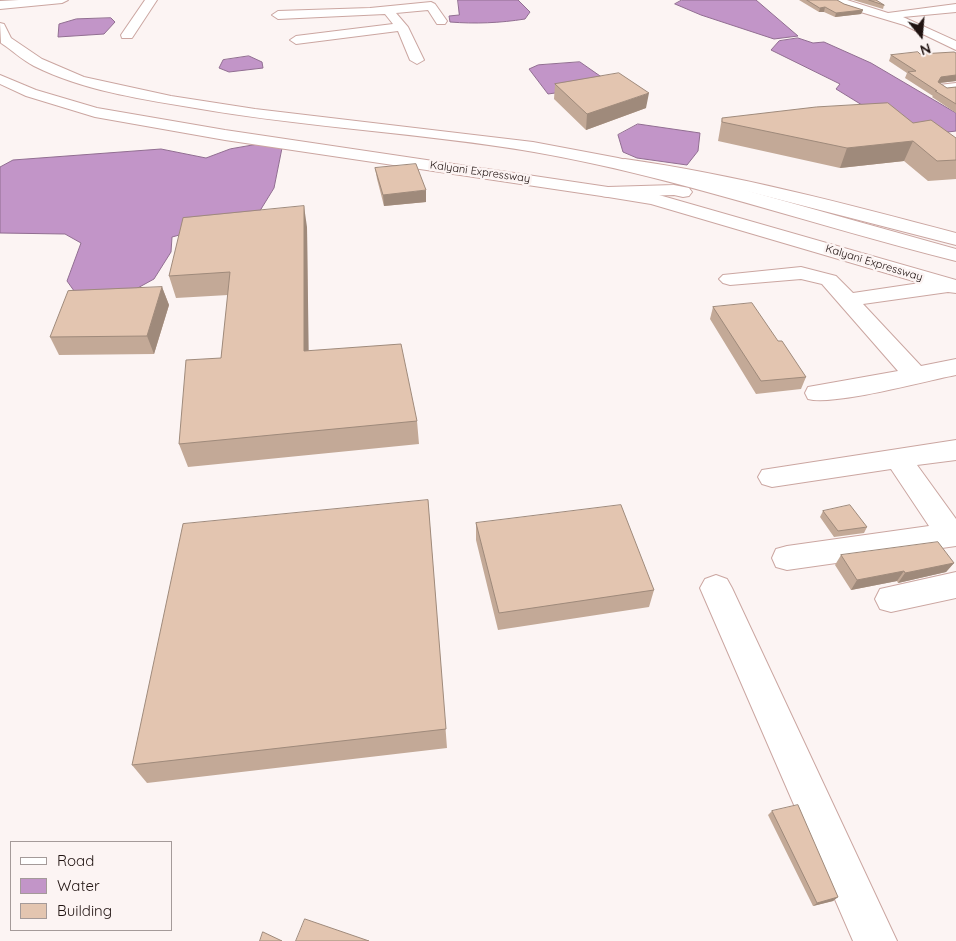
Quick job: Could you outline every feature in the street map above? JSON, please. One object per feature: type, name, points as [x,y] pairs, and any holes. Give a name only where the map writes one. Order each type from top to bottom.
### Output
[{"type":"main road","points":[[0,6],[62,0]]},
{"type":"main road","points":[[128,35],[151,0]]},
{"type":"main road","points":[[838,0],[908,22],[956,46]]},
{"type":"main road","points":[[278,15],[388,11],[403,4],[433,7],[441,21]]},
{"type":"main road","points":[[882,15],[956,8]]},
{"type":"main road","points":[[388,11],[402,27],[417,60]]},
{"type":"main road","points":[[0,27],[6,40],[37,62],[80,80],[171,100],[255,114],[532,147],[618,164],[721,189],[956,255]]},
{"type":"main road","points":[[296,40],[402,27]]},
{"type":"main road","points":[[940,54],[956,52]]},
{"type":"main road","name":"Kalyani Expressway","points":[[0,79],[31,93],[94,112],[225,135],[653,199],[954,281]]},
{"type":"main road","points":[[618,164],[681,171],[956,239]]},
{"type":"main road","name":"Kalyani Expressway","points":[[608,192],[674,190],[896,250],[954,281]]},
{"type":"main road","points":[[730,279],[801,273],[818,275],[829,280],[916,376]]},
{"type":"main road","points":[[848,300],[954,281]]},
{"type":"main road","points":[[818,393],[956,367]]},
{"type":"main road","points":[[772,478],[956,450]]},
{"type":"main road","points":[[787,558],[954,534],[898,459]]},
{"type":"main road","points":[[890,599],[956,585]]},
{"type":"main road","points":[[716,588],[875,941]]},
{"type":"water","points":[[458,0],[518,0],[530,12],[525,19],[478,23],[450,22],[449,16],[459,15]]},
{"type":"water","points":[[682,0],[756,0],[798,36],[774,39],[701,15],[675,4]]},
{"type":"water","points":[[111,18],[115,22],[104,34],[58,37],[59,24],[76,19]]},
{"type":"water","points":[[798,38],[813,43],[824,42],[871,63],[956,113],[956,131],[924,135],[862,105],[836,89],[840,84],[771,50],[779,41]]},
{"type":"water","points":[[249,56],[262,62],[263,68],[229,72],[219,68],[223,60]]},
{"type":"water","points":[[580,62],[613,85],[548,94],[529,69],[538,65]]},
{"type":"water","points":[[638,124],[700,133],[698,151],[687,165],[637,158],[623,152],[618,135]]},
{"type":"water","points":[[259,144],[282,148],[274,188],[258,214],[172,237],[171,252],[154,279],[114,301],[77,295],[67,281],[81,243],[65,234],[0,233],[0,167],[13,160],[161,149],[206,158],[230,149]]},
{"type":"building","points":[[807,0],[837,0],[863,10],[836,13],[825,7],[820,8]]},
{"type":"building","points":[[869,0],[876,0],[884,5]]},
{"type":"building","points":[[918,52],[920,54],[956,53],[956,75],[941,77],[938,82],[947,88],[956,87],[956,104],[908,72],[916,71],[891,55]]},
{"type":"building","points":[[619,73],[649,93],[587,114],[555,84]]},
{"type":"building","points":[[888,103],[913,123],[931,120],[956,138],[956,160],[937,161],[913,141],[847,148],[722,122],[722,118],[816,107]]},
{"type":"building","points":[[416,164],[426,190],[383,195],[375,168]]},
{"type":"building","points":[[304,206],[304,351],[401,344],[417,421],[179,444],[186,360],[221,358],[230,272],[169,276],[183,218]]},
{"type":"building","points":[[162,287],[147,336],[50,337],[68,291]]},
{"type":"building","points":[[752,303],[778,341],[782,341],[806,377],[761,381],[713,307]]},
{"type":"building","points":[[428,500],[446,729],[132,765],[183,524]]},
{"type":"building","points":[[621,505],[654,590],[499,613],[476,523]]},
{"type":"building","points":[[850,505],[867,527],[838,531],[823,511]]},
{"type":"building","points":[[938,542],[954,563],[857,580],[841,555]]},
{"type":"building","points":[[798,805],[838,897],[817,903],[772,811]]},
{"type":"building","points":[[305,919],[369,941],[296,941]]},
{"type":"building","points":[[263,932],[282,941],[260,941]]}]
